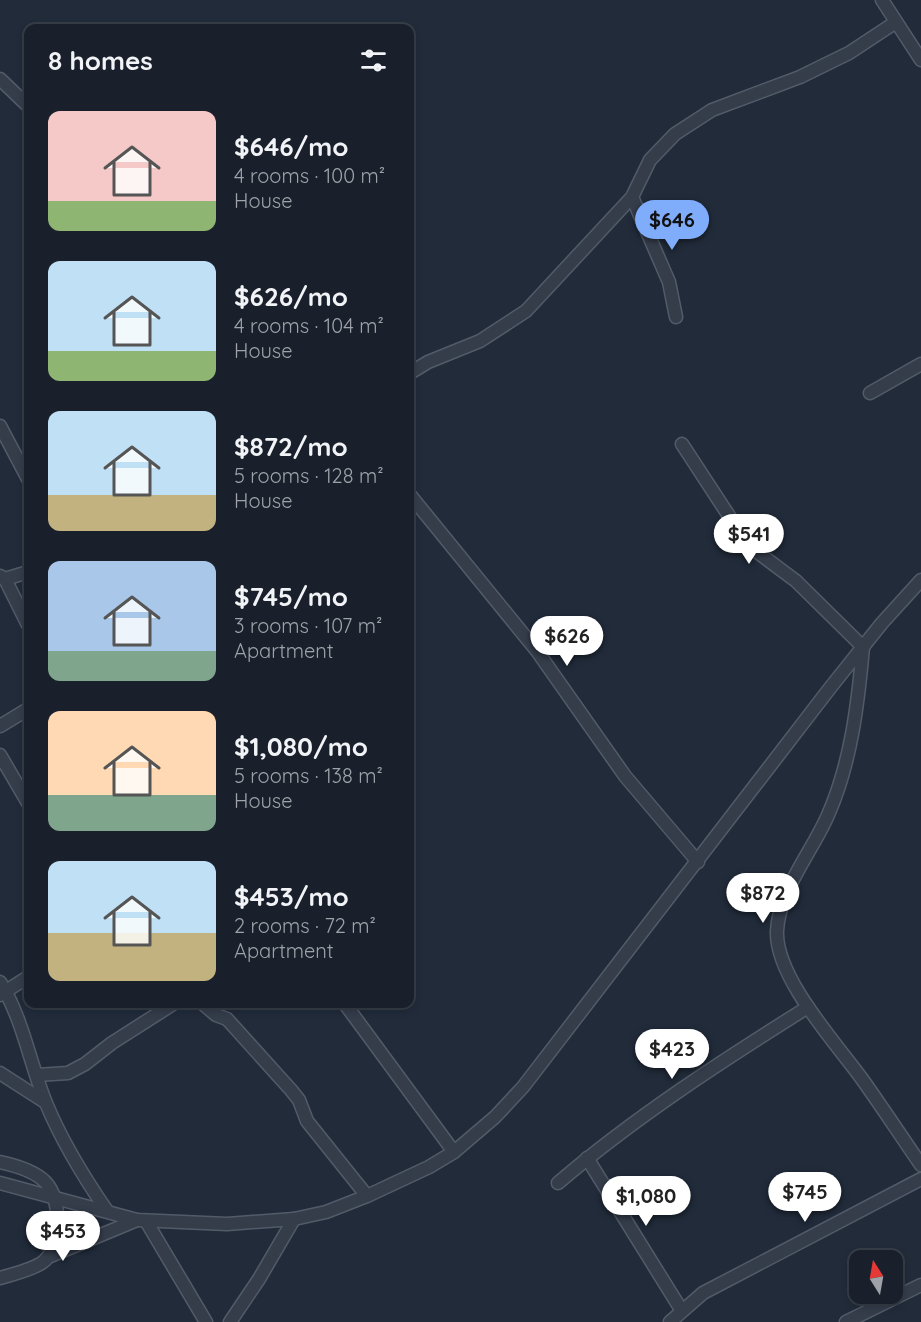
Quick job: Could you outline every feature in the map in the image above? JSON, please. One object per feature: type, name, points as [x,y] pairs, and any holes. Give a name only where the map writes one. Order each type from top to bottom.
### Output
[{"type":"street","points":[[882,0],[921,60]]},
{"type":"street","points":[[414,371],[428,362],[480,341],[526,311],[632,197],[650,160],[675,134],[712,111],[800,77],[849,53],[896,21]]},
{"type":"street","points":[[0,79],[24,102]]},
{"type":"street","points":[[632,197],[669,282],[676,317]]},
{"type":"street","points":[[870,393],[921,364]]},
{"type":"street","points":[[0,426],[24,471]]},
{"type":"street","points":[[682,444],[748,545],[796,581],[863,647]]},
{"type":"street","points":[[414,500],[537,651],[625,776],[698,862]]},
{"type":"street","points":[[24,573],[2,578],[24,618]]},
{"type":"street","points":[[0,1183],[142,1220],[227,1224],[294,1219],[326,1212],[368,1196],[429,1167],[453,1152],[495,1116],[523,1087],[863,647],[921,580]]},
{"type":"street","points":[[863,647],[850,744],[841,780],[828,815],[789,890],[777,933],[788,973],[808,1007],[861,1078],[921,1165]]},
{"type":"street","points":[[0,726],[24,711]]},
{"type":"street","points":[[0,755],[24,796]]},
{"type":"street","points":[[24,979],[2,989],[37,1075],[45,1102],[77,1167],[107,1211]]},
{"type":"street","points":[[558,1183],[587,1158],[741,1048],[808,1007]]},
{"type":"street","points":[[37,1075],[68,1073],[85,1064],[112,1043],[167,1008]]},
{"type":"street","points":[[208,1008],[216,1015],[227,1019],[291,1090],[307,1121],[368,1196]]},
{"type":"street","points":[[348,1008],[453,1152]]},
{"type":"street","points":[[0,1073],[45,1102]]},
{"type":"street","points":[[587,1158],[682,1311]]},
{"type":"street","points":[[0,1162],[32,1172],[45,1181],[57,1198],[57,1238],[48,1257],[42,1263],[0,1278]]},
{"type":"street","points":[[670,1322],[703,1293],[921,1179]]},
{"type":"street","points":[[230,1322],[259,1279],[294,1219]]},
{"type":"street","points":[[48,1257],[142,1220]]},
{"type":"street","points":[[142,1220],[206,1322]]},
{"type":"street","points":[[846,1322],[921,1285]]}]
